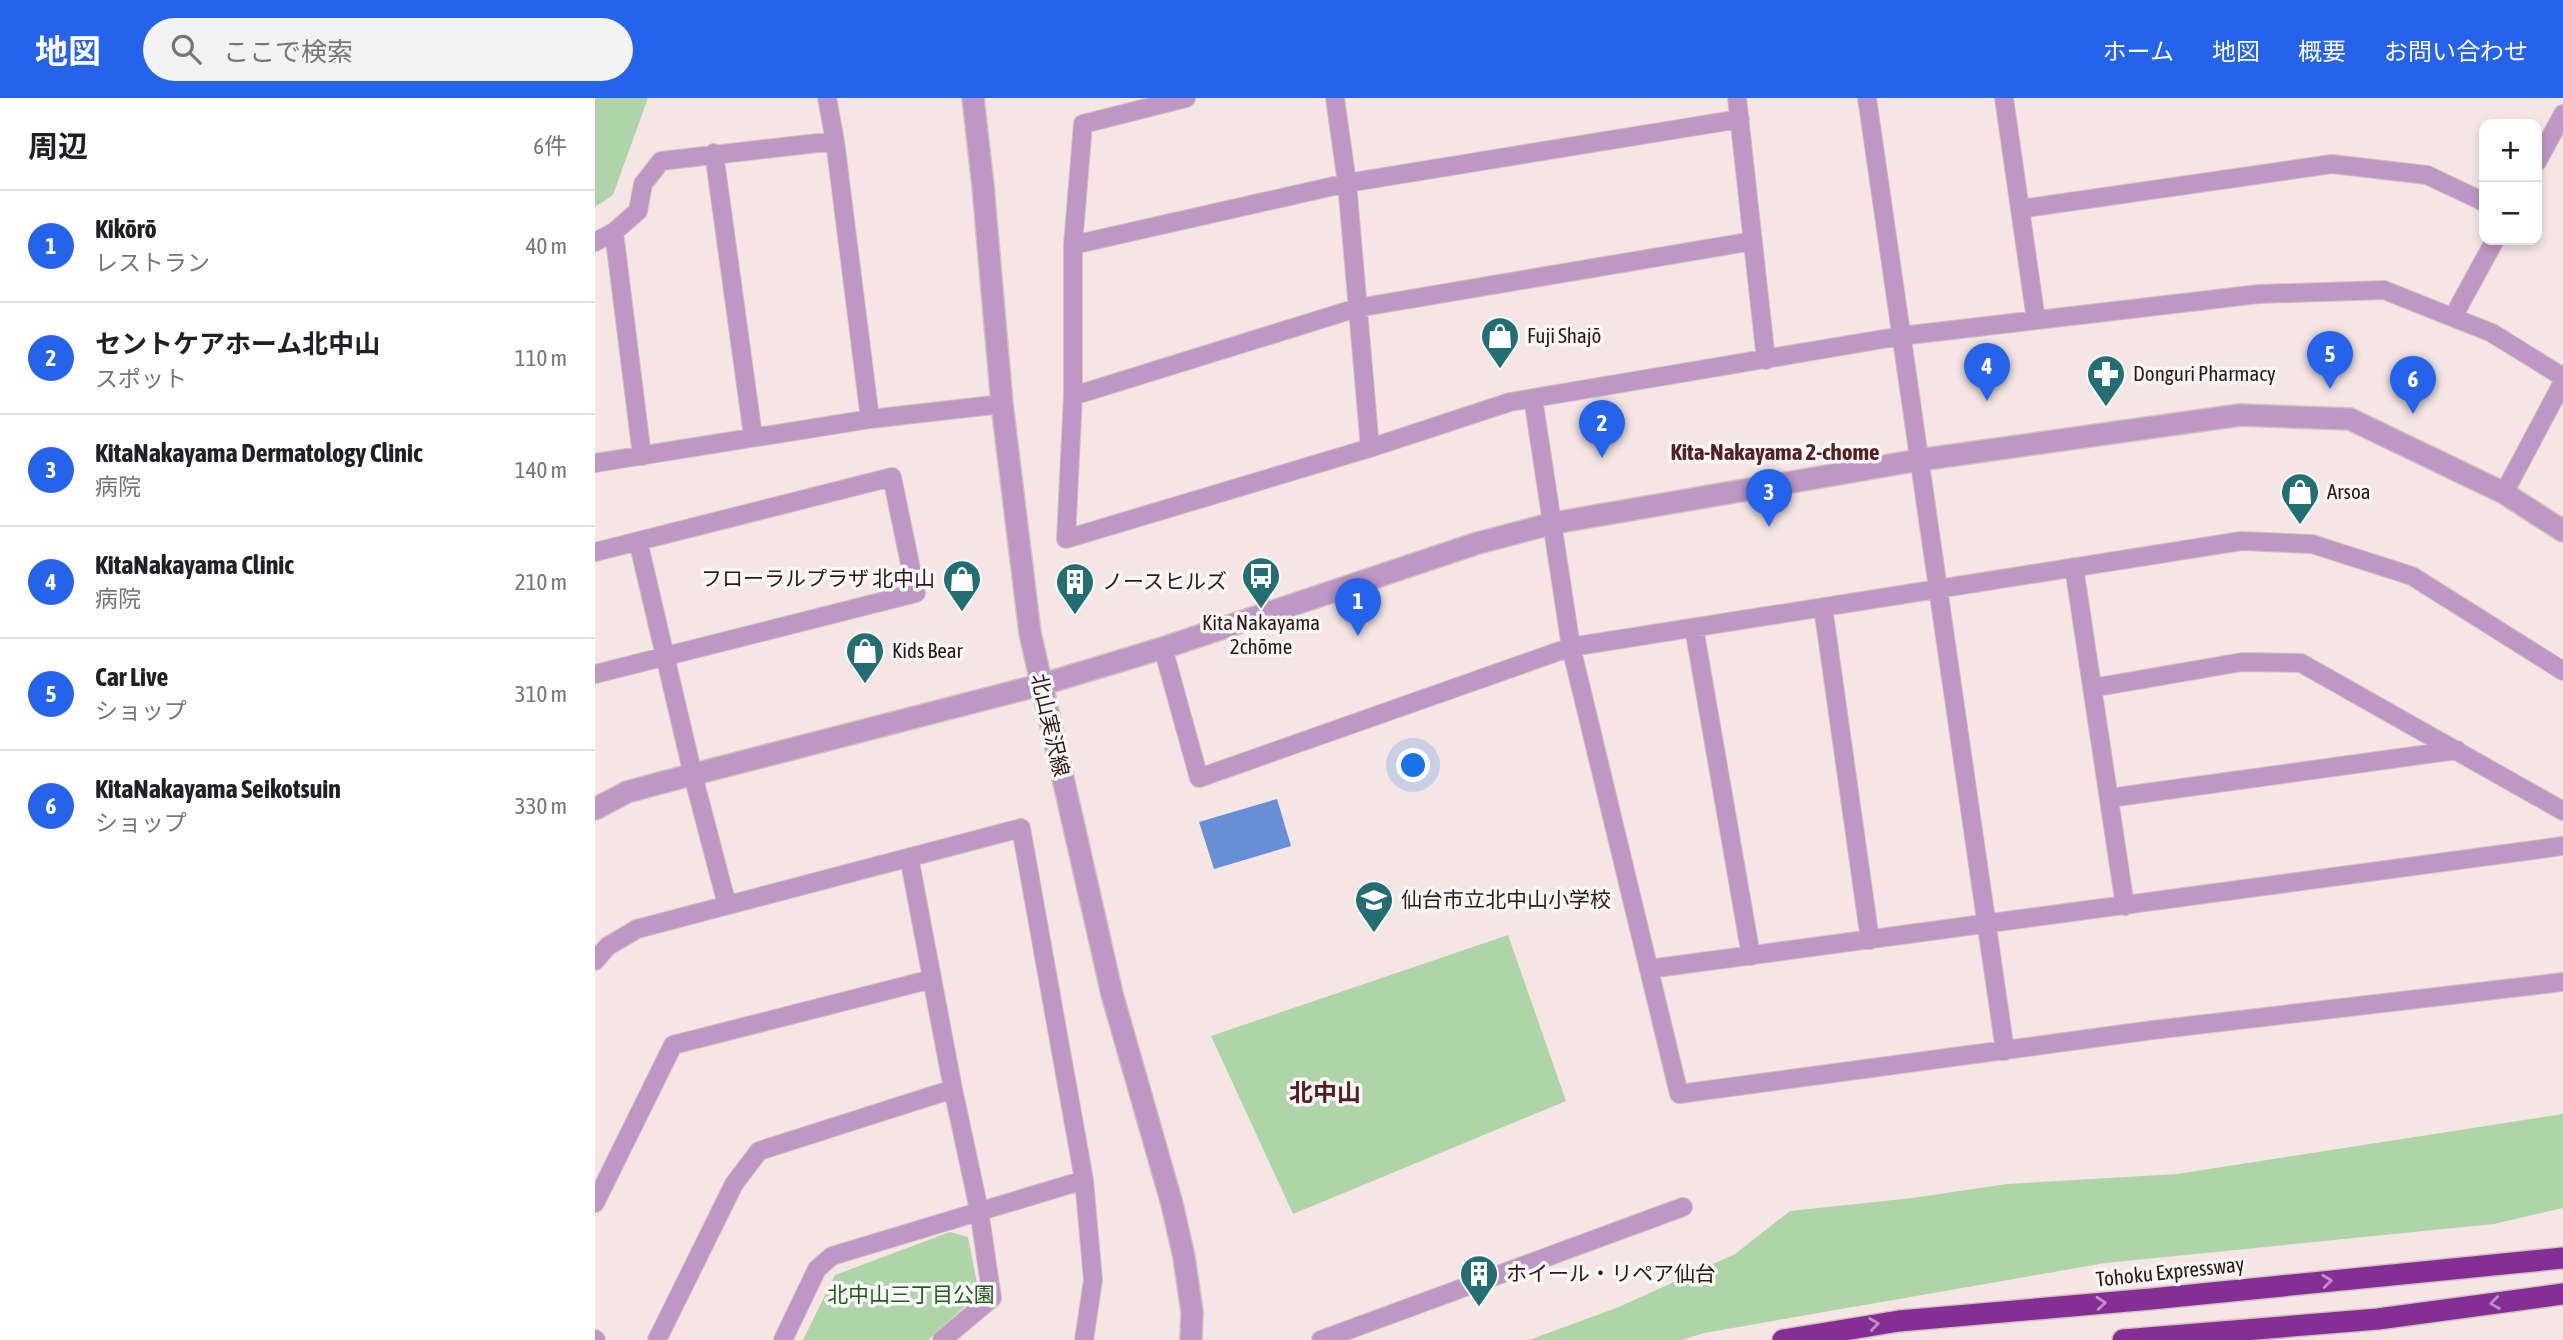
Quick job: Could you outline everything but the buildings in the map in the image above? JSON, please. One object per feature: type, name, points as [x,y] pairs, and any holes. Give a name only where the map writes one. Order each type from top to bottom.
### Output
[{"type":"highway","name":"Tohoku Expressway","points":[[1783,1340],[1899,1321],[2563,1258]]},
{"type":"highway","points":[[2123,1340],[2378,1319],[2563,1294]]},
{"type":"street","points":[[827,98],[835,141],[870,418]]},
{"type":"street","name":"北山実沢線","points":[[972,98],[983,186],[1002,404],[1028,619],[1040,685],[1112,994],[1172,1204],[1184,1257],[1192,1312],[1191,1340]]},
{"type":"street","points":[[1186,98],[1083,124],[1073,245],[1073,396],[1066,538],[1370,448],[1510,402],[1901,336],[2259,294],[2384,289],[2492,333],[2563,377]]},
{"type":"street","points":[[1335,98],[1347,183],[1370,448]]},
{"type":"street","points":[[1737,98],[1766,360]]},
{"type":"street","points":[[1867,98],[2005,1051]]},
{"type":"street","points":[[2004,98],[2036,320]]},
{"type":"street","points":[[2542,153],[2563,114]]},
{"type":"street","points":[[1073,245],[1347,183],[1740,119]]},
{"type":"street","points":[[595,242],[614,232],[638,211],[643,184],[661,161],[835,141]]},
{"type":"street","points":[[714,153],[753,436]]},
{"type":"street","points":[[2020,209],[2332,164],[2427,175],[2479,200]]},
{"type":"street","points":[[614,232],[642,456]]},
{"type":"street","points":[[1073,396],[1357,308],[1753,241]]},
{"type":"street","points":[[2453,317],[2492,245]]},
{"type":"street","points":[[2504,493],[2563,382]]},
{"type":"street","points":[[1533,398],[1571,647],[1679,1094],[2153,1030],[2563,982]]},
{"type":"street","points":[[595,463],[870,418],[1002,404]]},
{"type":"street","points":[[595,809],[627,792],[1040,685],[1163,648],[1478,544],[1554,523],[1919,460],[2240,415],[2350,419],[2504,493],[2563,531]]},
{"type":"street","points":[[595,552],[892,477],[916,593],[595,674]]},
{"type":"street","points":[[638,541],[693,775],[727,905]]},
{"type":"street","points":[[1163,648],[1199,778],[1571,647],[2241,541],[2312,544],[2411,576],[2563,670]]},
{"type":"street","points":[[2074,567],[2125,906]]},
{"type":"street","points":[[1823,607],[1870,940]]},
{"type":"street","points":[[1694,628],[1751,956]]},
{"type":"street","points":[[2092,688],[2242,662],[2301,663],[2563,811]]},
{"type":"street","points":[[2109,798],[2457,750]]},
{"type":"street","points":[[595,961],[608,946],[637,929],[1021,828],[1084,1180],[1093,1280],[1084,1340]]},
{"type":"street","points":[[1649,969],[2563,846]]},
{"type":"street","points":[[909,857],[979,1209],[992,1297],[943,1340]]},
{"type":"street","points":[[595,1203],[673,1045],[932,979]]},
{"type":"street","points":[[657,1340],[734,1184],[759,1151],[953,1089]]},
{"type":"street","points":[[783,1340],[817,1269],[832,1256],[979,1209],[1084,1180]]},
{"type":"street","points":[[1321,1340],[1683,1208]]},
{"type":"green space","points":[[595,98],[648,98],[613,195],[595,207]]},
{"type":"green space","points":[[1508,935],[1566,1101],[1293,1214],[1211,1036]]},
{"type":"green space","points":[[2563,1114],[2563,1208],[2494,1224],[2105,1263],[1704,1333],[1682,1340],[1529,1340],[1619,1307],[1735,1254],[1790,1211],[1912,1198],[2007,1184],[2177,1174]]},
{"type":"green space","name":"北中山三丁目公園","points":[[950,1232],[968,1237],[977,1283],[974,1298],[928,1340],[803,1340],[835,1275]]},
{"type":"water","points":[[1277,799],[1291,846],[1214,869],[1199,822]]},
{"type":"place","name":"Fuji Shajō","points":[[1500,370]]},
{"type":"place","name":"Car Live","points":[[2330,389]]},
{"type":"place","name":"KitaNakayama Clinic","points":[[1987,401]]},
{"type":"place","name":"Donguri Pharmacy","points":[[2106,408]]},
{"type":"place","name":"KitaNakayama Seikotsuin","points":[[2413,414]]},
{"type":"place","name":"セントケアホーム北中山","points":[[1602,458]]},
{"type":"place","name":"Arsoa","points":[[2300,526]]},
{"type":"place","name":"KitaNakayama Dermatology Clinic","points":[[1769,527]]},
{"type":"place","name":"Kita Nakayama 2chōme","points":[[1261,610]]},
{"type":"place","name":"フローラルプラザ 北中山","points":[[962,613]]},
{"type":"place","name":"ノースヒルズ","points":[[1075,616]]},
{"type":"place","name":"Kikōrō","points":[[1358,636]]},
{"type":"place","name":"Kids Bear","points":[[865,685]]},
{"type":"place","name":"仙台市立北中山小学校","points":[[1374,934]]},
{"type":"place","name":"ホイール・リペア仙台","points":[[1479,1308]]},
{"type":"district","name":"Kita-Nakayama 2-chome","points":[[1775,452]]},
{"type":"district","name":"北中山","points":[[1325,1093]]}]
